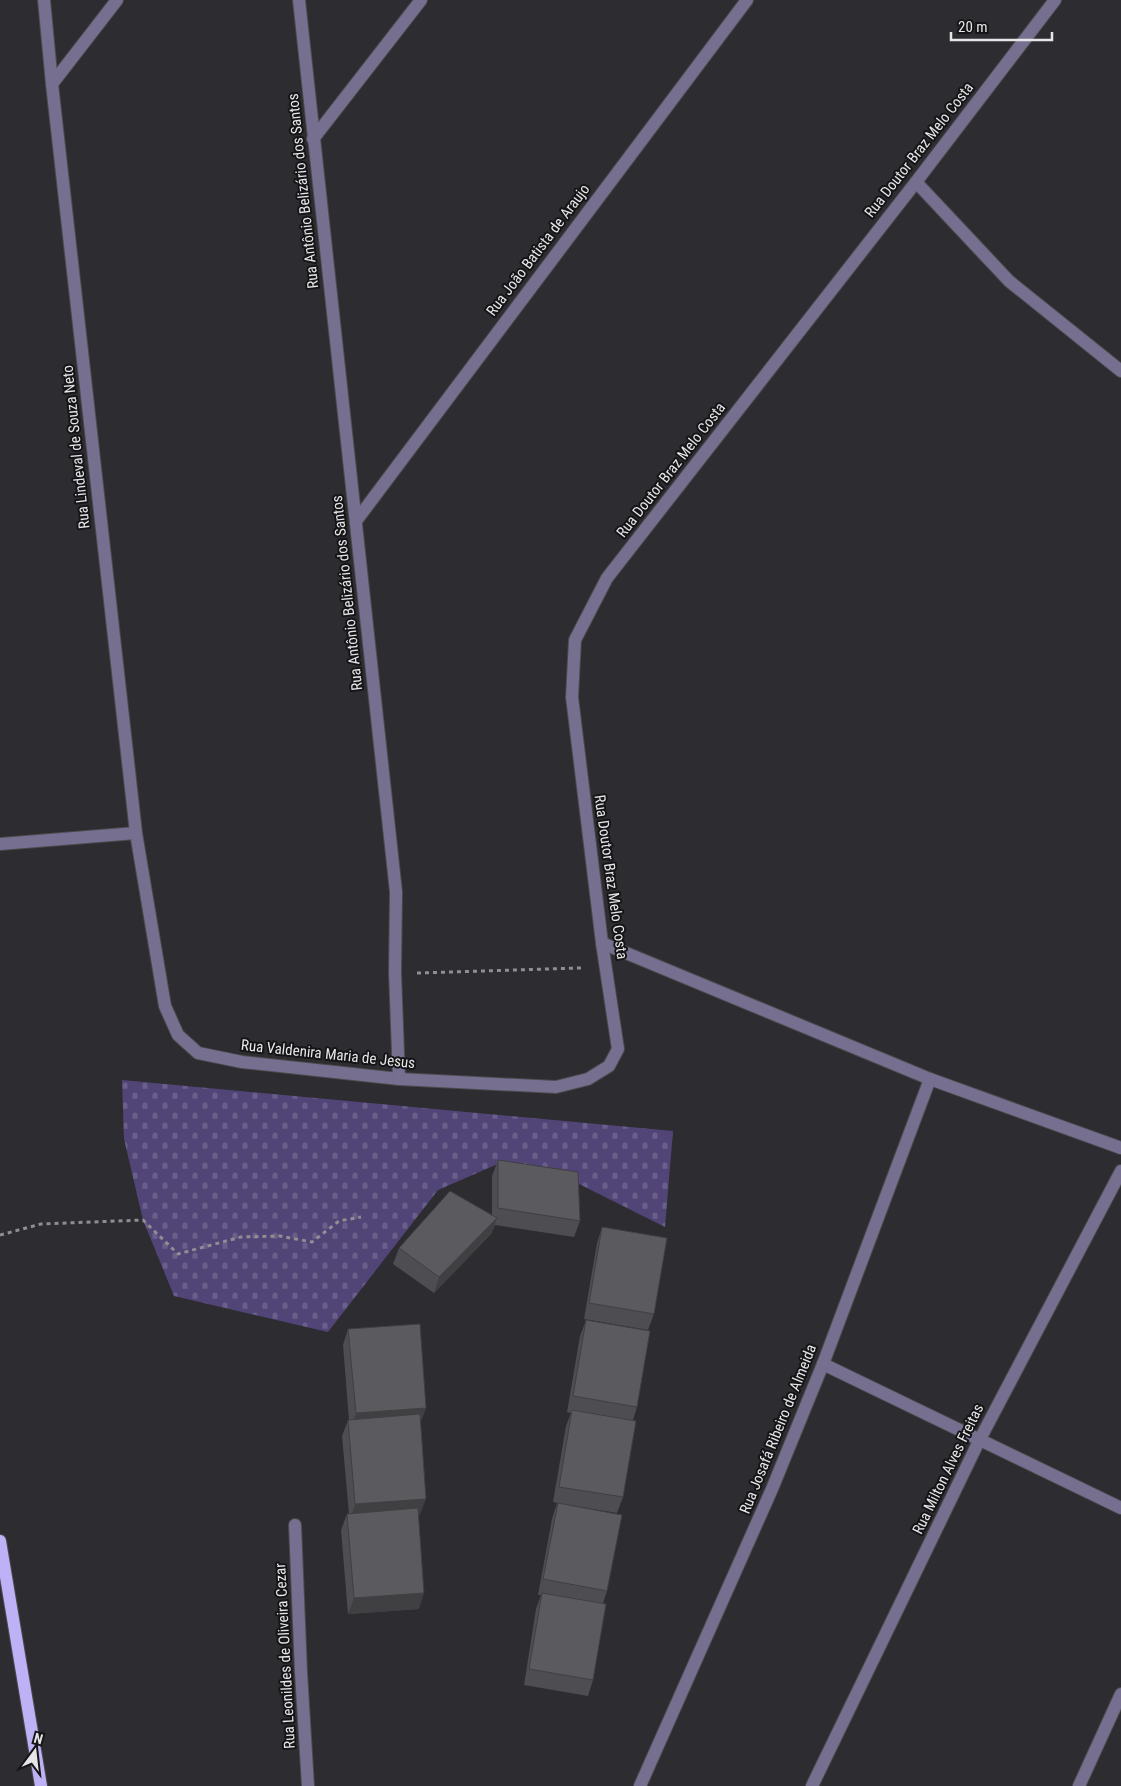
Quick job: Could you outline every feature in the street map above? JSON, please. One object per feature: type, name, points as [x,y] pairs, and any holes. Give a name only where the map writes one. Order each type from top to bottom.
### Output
[{"type":"main road","points":[[0,1541],[41,1786]]},
{"type":"street","name":"Rua Lindeval de Souza Neto","points":[[44,0],[136,833],[146,889]]},
{"type":"street","points":[[52,84],[117,0]]},
{"type":"street","name":"Rua Antônio Belizário dos Santos","points":[[299,0],[396,892],[395,973]]},
{"type":"street","points":[[313,139],[421,0]]},
{"type":"street","name":"Rua João Batista de Araujo","points":[[356,520],[747,0]]},
{"type":"street","name":"Rua Doutor Braz Melo Costa","points":[[618,1049],[602,943],[572,697],[575,640],[607,578],[916,182],[1055,0]]},
{"type":"street","points":[[916,182],[1009,281],[1121,371]]},
{"type":"street","points":[[0,844],[136,833]]},
{"type":"street","name":"Rua Valdenira Maria de Jesus","points":[[146,889],[165,1006],[178,1036],[198,1054],[242,1062],[399,1079],[556,1087],[588,1080],[608,1066],[618,1049]]},
{"type":"street","points":[[602,943],[930,1079],[1121,1148]]},
{"type":"street","points":[[395,973],[399,1079]]},
{"type":"street","name":"Rua Josafá Ribeiro de Almeida","points":[[640,1786],[772,1489],[823,1364],[930,1079]]},
{"type":"street","name":"Rua Milton Alves Freitas","points":[[812,1786],[979,1441],[1121,1171]]},
{"type":"street","points":[[823,1364],[1121,1508]]},
{"type":"street","name":"Rua Leonildes de Oliveira Cezar","points":[[295,1525],[308,1786]]},
{"type":"street","points":[[1079,1786],[1121,1694]]},
{"type":"path","points":[[395,973],[607,967]]},
{"type":"path","points":[[0,1235],[41,1224],[143,1220],[178,1254],[241,1237],[280,1236],[312,1242],[339,1221],[361,1217]]},
{"type":"green space","points":[[122,1080],[673,1131],[665,1227],[555,1172],[500,1163],[438,1190],[328,1332],[174,1296],[143,1220],[124,1139]]},
{"type":"building","points":[[498,1160],[578,1172],[580,1221],[498,1208]]},
{"type":"building","points":[[450,1191],[497,1218],[439,1277],[399,1248]]},
{"type":"building","points":[[602,1227],[667,1238],[654,1314],[589,1303]]},
{"type":"building","points":[[586,1320],[650,1331],[637,1407],[573,1396]]},
{"type":"building","points":[[420,1324],[426,1408],[356,1413],[348,1329]]},
{"type":"building","points":[[572,1410],[636,1421],[623,1497],[559,1487]]},
{"type":"building","points":[[420,1414],[426,1499],[355,1504],[348,1420]]},
{"type":"building","points":[[558,1503],[622,1515],[607,1591],[543,1579]]},
{"type":"building","points":[[418,1508],[424,1593],[354,1598],[347,1514]]},
{"type":"building","points":[[542,1593],[606,1604],[593,1680],[529,1669]]}]
